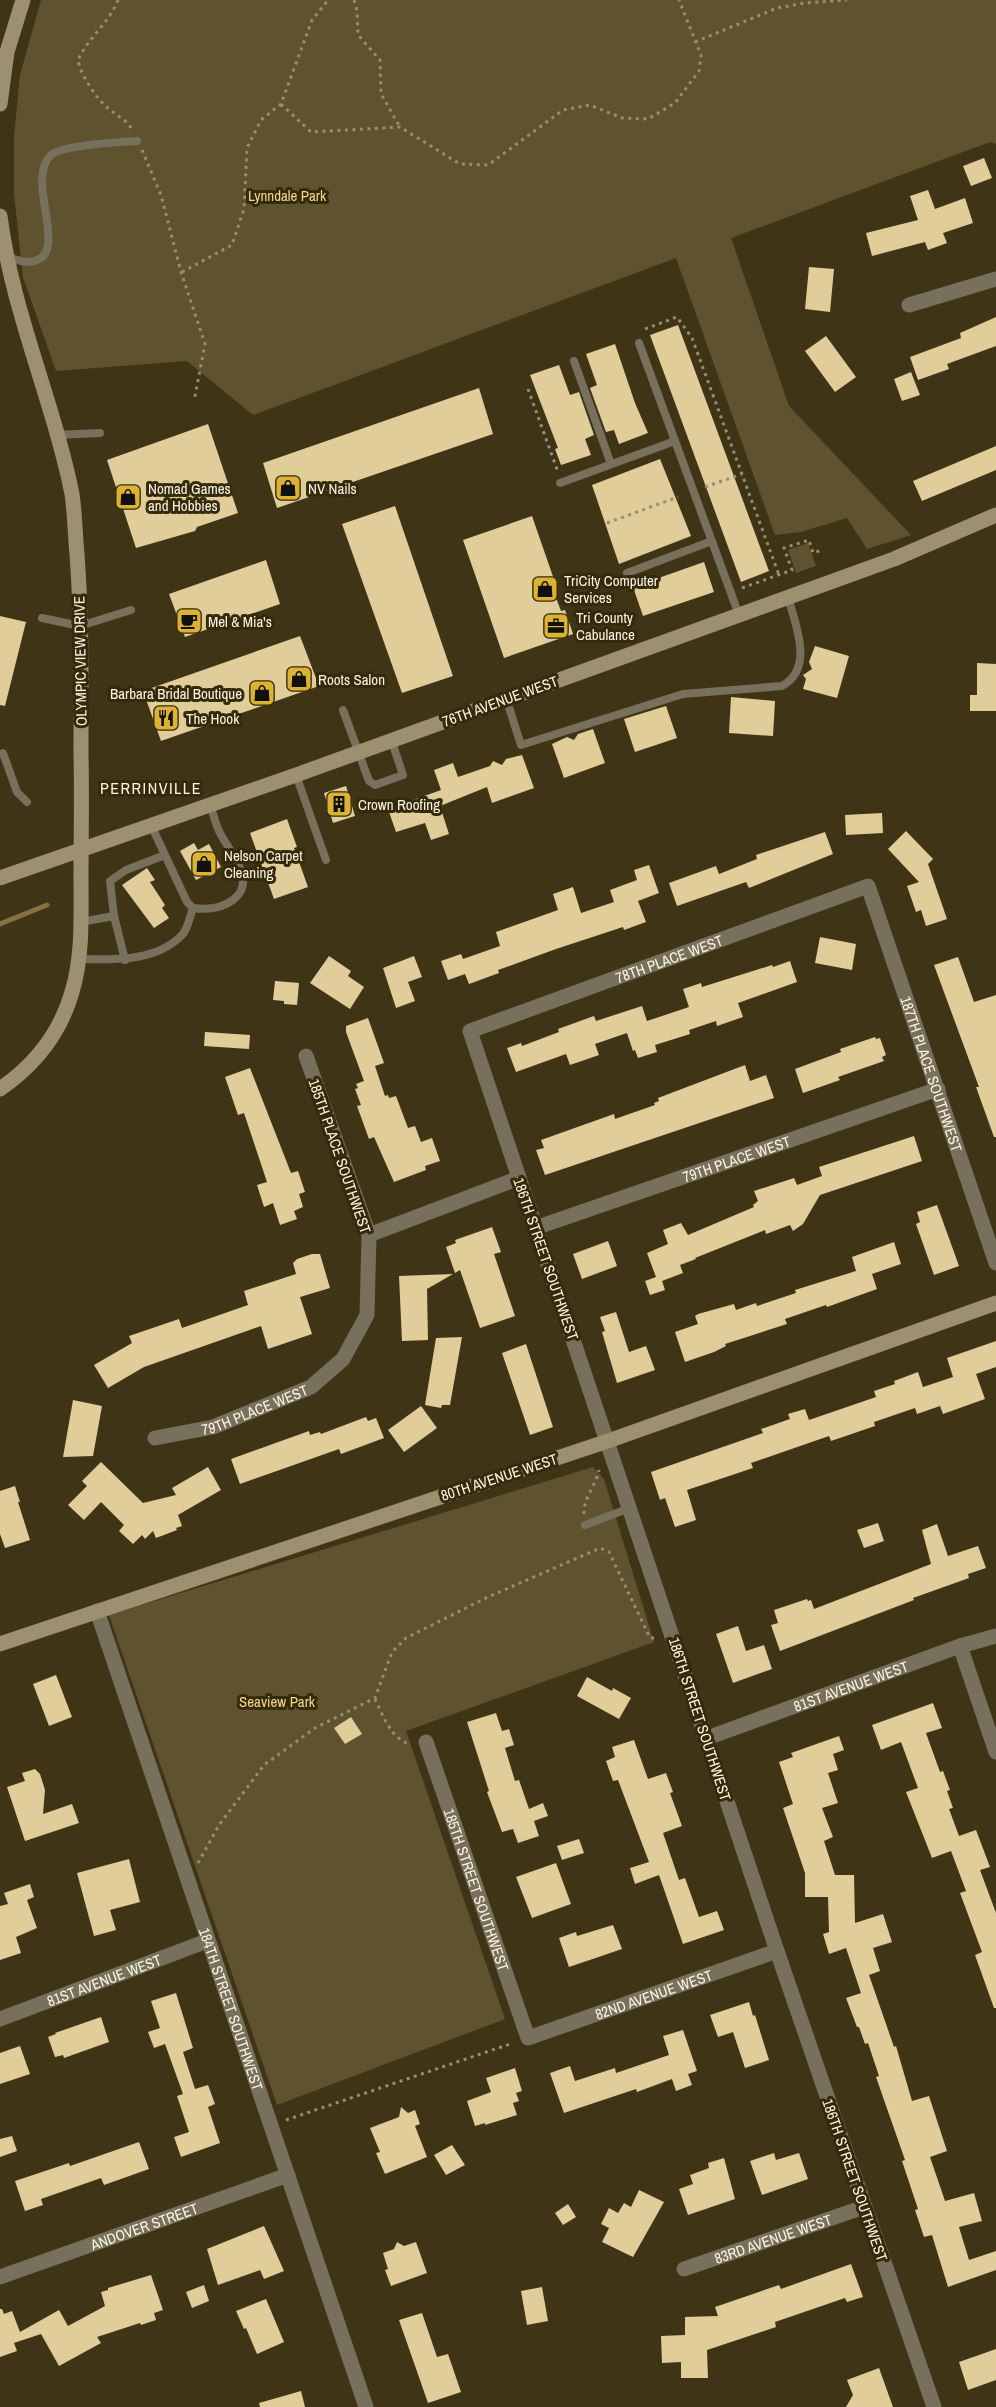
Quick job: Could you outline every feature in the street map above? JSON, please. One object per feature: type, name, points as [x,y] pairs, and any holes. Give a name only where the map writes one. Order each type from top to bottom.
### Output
[{"type":"street","points":[[0,104],[7,52],[23,0]]},
{"type":"street","name":"OLYMPIC VIEW DRIVE","points":[[0,216],[3,257],[58,435],[72,498],[80,626],[82,850],[79,959],[70,999],[54,1036],[26,1070],[0,1089]]},
{"type":"street","points":[[909,305],[996,279]]},
{"type":"street","name":"76TH AVENUE WEST","points":[[0,878],[296,775],[894,559],[996,515]]},
{"type":"street","name":"78TH PLACE WEST","points":[[470,1031],[868,886]]},
{"type":"street","name":"187TH PLACE SOUTHWEST","points":[[868,886],[996,1263]]},
{"type":"street","name":"186TH STREET SOUTHWEST","points":[[470,1031],[777,1951],[934,2407]]},
{"type":"street","name":"185TH PLACE SOUTHWEST","points":[[306,1056],[369,1235],[367,1315],[343,1359]]},
{"type":"street","name":"79TH PLACE WEST","points":[[535,1228],[938,1089]]},
{"type":"street","points":[[369,1235],[519,1178]]},
{"type":"street","name":"80TH AVENUE WEST","points":[[0,1644],[608,1441],[996,1303]]},
{"type":"street","name":"79TH PLACE WEST","points":[[155,1437],[213,1427],[311,1387],[343,1359]]},
{"type":"street","name":"184TH STREET SOUTHWEST","points":[[97,1611],[366,2407]]},
{"type":"street","name":"81ST AVENUE WEST","points":[[707,1738],[960,1646],[996,1636]]},
{"type":"street","points":[[960,1646],[996,1752]]},
{"type":"street","name":"185TH STREET SOUTHWEST","points":[[426,1742],[528,2038]]},
{"type":"street","name":"81ST AVENUE WEST","points":[[0,2019],[207,1941]]},
{"type":"street","name":"82ND AVENUE WEST","points":[[528,2038],[777,1951]]},
{"type":"street","name":"ANDOVER STREET","points":[[0,2277],[288,2175]]},
{"type":"street","name":"83RD AVENUE WEST","points":[[684,2269],[864,2207]]},
{"type":"lane","points":[[3,257],[29,262],[42,259],[47,252],[49,230],[40,177],[49,156],[56,152],[105,143],[137,141]]},
{"type":"lane","points":[[639,343],[739,615]]},
{"type":"lane","points":[[574,361],[611,464]]},
{"type":"lane","points":[[58,435],[100,433]]},
{"type":"lane","points":[[561,483],[675,441]]},
{"type":"lane","points":[[627,573],[712,541]]},
{"type":"lane","points":[[506,698],[521,745],[683,694],[783,686],[794,676],[800,658],[798,634],[788,597]]},
{"type":"lane","points":[[42,618],[80,626],[131,610]]},
{"type":"lane","points":[[343,710],[369,781],[375,785],[403,775],[392,739]]},
{"type":"lane","points":[[3,753],[17,792],[27,802]]},
{"type":"lane","points":[[296,775],[326,860]]},
{"type":"lane","points":[[152,825],[187,902],[193,909],[212,909],[228,903],[242,891],[244,883],[239,864],[219,832],[210,804]]},
{"type":"lane","points":[[126,960],[114,916],[110,881],[126,870],[165,855]]},
{"type":"lane","points":[[79,959],[126,960],[163,948],[184,934],[193,909]]},
{"type":"lane","points":[[81,922],[114,916]]},
{"type":"lane","points":[[585,1525],[630,1508]]},
{"type":"path","points":[[118,0],[113,13],[97,30],[78,60],[80,70],[106,108],[128,122],[161,195],[181,272],[205,344],[194,401]]},
{"type":"path","points":[[181,272],[232,245],[244,209],[247,148],[261,120],[281,104],[312,20],[328,0]]},
{"type":"path","points":[[354,0],[357,11],[357,35],[380,60],[381,94],[400,127],[460,164],[488,165],[563,110],[590,105],[622,118],[648,119],[675,103],[699,71],[701,55],[679,0]]},
{"type":"path","points":[[695,42],[777,8],[847,0]]},
{"type":"path","points":[[281,104],[311,132],[400,127]]},
{"type":"path","points":[[645,329],[676,317],[692,338],[779,575]]},
{"type":"path","points":[[528,389],[559,474]]},
{"type":"path","points":[[703,488],[742,474]]},
{"type":"path","points":[[607,523],[678,497]]},
{"type":"path","points":[[740,589],[792,570],[784,548],[808,540],[813,553],[822,550]]},
{"type":"path","points":[[585,1525],[584,1506],[596,1484],[598,1466]]},
{"type":"path","points":[[188,1883],[219,1825],[264,1766],[315,1728],[375,1698],[392,1652],[406,1638],[490,1596],[600,1548],[609,1552],[650,1638],[675,1641]]},
{"type":"path","points":[[375,1698],[399,1740],[412,1745],[426,1742]]},
{"type":"path","points":[[271,2126],[528,2038]]},
{"type":"green space","name":"Lynndale Park","points":[[41,0],[996,0],[996,144],[990,142],[731,238],[789,406],[911,535],[867,549],[847,518],[801,532],[775,535],[676,258],[253,415],[187,361],[56,371],[23,277],[14,194],[14,136],[20,75]]},
{"type":"green space","points":[[808,543],[816,566],[796,573],[788,550]]},
{"type":"green space","name":"Seaview Park","points":[[593,1467],[604,1479],[654,1642],[406,1731],[505,2019],[277,2105],[109,1615]]},
{"type":"building","points":[[984,158],[992,178],[971,186],[963,166]]},
{"type":"building","points":[[928,190],[935,209],[965,198],[973,223],[943,233],[947,243],[928,250],[925,242],[872,256],[866,233],[918,220],[910,196]]},
{"type":"building","points":[[809,267],[834,269],[830,312],[805,309]]},
{"type":"building","points":[[996,317],[996,346],[947,364],[949,369],[918,380],[910,357],[961,338],[960,333]]},
{"type":"building","points":[[678,325],[769,571],[741,582],[650,335]]},
{"type":"building","points":[[826,336],[856,377],[835,392],[805,351]]},
{"type":"building","points":[[615,344],[648,433],[619,444],[614,430],[606,432],[590,388],[597,385],[586,354]]},
{"type":"building","points":[[559,365],[570,395],[579,392],[594,435],[585,439],[591,455],[561,465],[555,449],[558,448],[530,375]]},
{"type":"building","points":[[911,372],[920,395],[902,401],[894,379]]},
{"type":"building","points":[[479,388],[493,434],[277,508],[263,463]]},
{"type":"building","points":[[208,424],[238,513],[197,527],[195,531],[136,548],[107,460]]},
{"type":"building","points":[[996,446],[996,470],[922,501],[913,481]]},
{"type":"building","points":[[660,459],[691,536],[619,564],[592,485]]},
{"type":"building","points":[[395,506],[453,676],[402,693],[342,524]]},
{"type":"building","points":[[532,516],[557,588],[553,590],[561,611],[565,610],[573,634],[504,658],[463,540]]},
{"type":"building","points":[[266,560],[280,604],[185,637],[169,594]]},
{"type":"building","points":[[704,562],[714,592],[643,616],[633,587]]},
{"type":"building","points":[[0,616],[26,622],[5,706],[0,705]]},
{"type":"building","points":[[300,636],[319,686],[161,741],[143,691]]},
{"type":"building","points":[[815,646],[849,656],[837,698],[803,689],[806,679],[803,675],[812,669],[809,662]]},
{"type":"building","points":[[977,663],[996,664],[996,711],[970,711],[970,695],[977,695]]},
{"type":"building","points":[[731,697],[775,701],[773,736],[729,733]]},
{"type":"building","points":[[666,706],[677,738],[635,752],[624,719]]},
{"type":"building","points":[[593,729],[605,763],[564,778],[552,744],[567,737],[574,740],[578,734]]},
{"type":"building","points":[[522,755],[534,788],[492,803],[487,787],[440,806],[449,834],[431,840],[425,823],[396,832],[388,809],[441,790],[434,770],[453,763],[458,777],[490,766],[493,761],[502,765],[506,759]]},
{"type":"building","name":"Crown Roofing","points":[[346,786],[355,816],[333,823],[324,793]]},
{"type":"building","points":[[882,813],[883,833],[846,835],[845,815]]},
{"type":"building","points":[[287,819],[297,847],[294,848],[308,887],[274,899],[250,833]]},
{"type":"building","points":[[906,831],[933,859],[928,864],[947,919],[926,926],[921,910],[916,912],[907,886],[919,882],[888,849]]},
{"type":"building","points":[[825,832],[833,854],[749,888],[746,882],[677,906],[669,883],[716,866],[719,874],[757,859],[756,855]]},
{"type":"building","name":"Nelson Carpet Cleaning","points":[[194,843],[198,850],[209,844],[221,867],[196,880],[180,851]]},
{"type":"building","points":[[649,865],[659,893],[638,901],[646,922],[624,930],[623,927],[556,949],[498,970],[499,973],[469,984],[465,974],[448,980],[441,961],[461,954],[463,959],[500,946],[496,932],[558,910],[553,894],[573,887],[581,913],[614,902],[610,890],[637,880],[634,870]]},
{"type":"building","points":[[147,868],[155,880],[150,882],[165,905],[162,908],[169,918],[154,928],[122,885]]},
{"type":"building","points":[[820,937],[856,944],[852,970],[815,963]]},
{"type":"building","points":[[329,956],[351,971],[348,976],[364,987],[350,1009],[310,983]]},
{"type":"building","points":[[414,956],[422,977],[408,982],[415,1001],[396,1008],[383,968]]},
{"type":"building","points":[[958,957],[974,1002],[996,995],[996,1137],[994,1137],[976,1087],[979,1087],[934,965]]},
{"type":"building","points":[[790,961],[797,982],[738,1003],[743,1017],[717,1026],[716,1021],[689,1030],[690,1034],[655,1045],[657,1052],[638,1058],[627,1033],[595,1044],[599,1055],[570,1065],[566,1054],[516,1072],[507,1048],[521,1043],[522,1046],[559,1032],[558,1029],[594,1016],[596,1021],[642,1006],[647,1021],[689,1007],[683,989],[701,983],[702,987]]},
{"type":"building","points":[[275,981],[299,983],[297,1005],[273,1000]]},
{"type":"building","points":[[368,1018],[384,1063],[375,1066],[385,1096],[388,1095],[389,1098],[396,1096],[408,1128],[415,1126],[421,1142],[432,1138],[440,1161],[425,1166],[426,1170],[394,1182],[374,1137],[369,1139],[357,1106],[361,1105],[355,1089],[358,1088],[356,1084],[364,1081],[346,1032],[346,1026]]},
{"type":"building","points":[[205,1032],[250,1035],[249,1049],[204,1046]]},
{"type":"building","points":[[875,1037],[880,1038],[886,1055],[882,1057],[884,1061],[838,1077],[840,1080],[803,1093],[795,1069],[841,1052],[840,1049]]},
{"type":"building","points":[[745,1065],[750,1081],[766,1075],[774,1098],[545,1175],[536,1150],[544,1148],[541,1140],[614,1114],[615,1119],[655,1105],[654,1103],[659,1101],[658,1098]]},
{"type":"building","points":[[250,1068],[291,1173],[298,1171],[305,1192],[299,1194],[303,1207],[294,1211],[297,1219],[280,1225],[273,1203],[264,1207],[257,1185],[267,1182],[244,1113],[238,1115],[225,1077]]},
{"type":"building","points":[[914,1136],[922,1161],[820,1195],[803,1224],[793,1231],[790,1225],[766,1234],[765,1230],[695,1258],[680,1265],[683,1273],[662,1281],[665,1290],[650,1295],[645,1281],[656,1277],[647,1253],[668,1244],[663,1230],[681,1223],[688,1235],[754,1207],[753,1205],[758,1201],[754,1191],[794,1178],[797,1185],[822,1176],[819,1167]]},
{"type":"building","points":[[937,1205],[959,1266],[934,1275],[916,1224],[920,1222],[917,1212]]},
{"type":"building","points":[[492,1227],[501,1252],[494,1254],[515,1316],[480,1328],[460,1270],[455,1273],[446,1247],[456,1243],[455,1240]]},
{"type":"building","points":[[608,1241],[617,1266],[582,1279],[573,1254]]},
{"type":"building","points":[[894,1242],[901,1264],[872,1274],[877,1289],[785,1319],[787,1324],[725,1344],[726,1346],[714,1352],[685,1362],[675,1332],[698,1324],[695,1316],[698,1314],[734,1304],[736,1310],[756,1303],[757,1306],[796,1293],[795,1290],[856,1271],[852,1257]]},
{"type":"building","points":[[320,1254],[330,1288],[300,1297],[312,1334],[268,1349],[261,1326],[144,1367],[108,1388],[94,1365],[132,1343],[129,1336],[179,1319],[182,1328],[248,1305],[244,1291],[296,1274],[293,1263],[297,1259]]},
{"type":"building","points":[[453,1274],[427,1289],[428,1340],[402,1341],[399,1276]]},
{"type":"building","points":[[616,1312],[629,1352],[646,1346],[655,1370],[617,1383],[602,1332],[605,1331],[600,1317]]},
{"type":"building","points":[[462,1337],[450,1405],[442,1405],[441,1408],[425,1405],[436,1338]]},
{"type":"building","points":[[996,1341],[996,1367],[976,1374],[985,1399],[943,1414],[940,1406],[917,1414],[915,1408],[874,1422],[875,1426],[831,1441],[829,1436],[751,1463],[753,1468],[687,1490],[696,1520],[675,1527],[665,1498],[660,1500],[651,1472],[763,1433],[761,1429],[790,1419],[788,1414],[805,1409],[809,1420],[876,1397],[874,1391],[895,1384],[894,1381],[918,1372],[923,1387],[953,1377],[947,1358]]},
{"type":"building","points":[[526,1344],[553,1427],[530,1435],[502,1353]]},
{"type":"building","points":[[73,1400],[102,1406],[93,1456],[63,1457]]},
{"type":"building","points":[[421,1406],[437,1428],[404,1452],[388,1430]]},
{"type":"building","points":[[366,1417],[368,1421],[376,1418],[384,1438],[341,1454],[339,1449],[240,1484],[231,1459],[309,1431],[310,1435],[320,1432],[321,1434]]},
{"type":"building","points":[[101,1462],[143,1503],[176,1495],[172,1488],[208,1467],[221,1490],[178,1515],[182,1526],[176,1528],[177,1530],[156,1538],[153,1531],[145,1539],[142,1535],[133,1544],[119,1531],[124,1525],[101,1502],[84,1520],[68,1505],[87,1486],[82,1481]]},
{"type":"building","points":[[15,1486],[30,1540],[5,1548],[0,1534],[0,1491]]},
{"type":"building","points":[[878,1523],[884,1541],[864,1548],[857,1530]]},
{"type":"building","points":[[937,1524],[948,1556],[978,1546],[986,1568],[968,1574],[969,1578],[780,1651],[771,1625],[778,1623],[774,1610],[807,1599],[811,1600],[814,1609],[931,1564],[922,1530]]},
{"type":"building","points":[[738,1626],[746,1651],[764,1645],[772,1669],[733,1683],[716,1634]]},
{"type":"building","points":[[56,1675],[72,1717],[49,1726],[33,1684]]},
{"type":"building","points":[[587,1677],[612,1691],[613,1688],[631,1698],[619,1719],[577,1696]]},
{"type":"building","points":[[933,1703],[942,1728],[926,1733],[940,1772],[943,1771],[950,1790],[947,1791],[953,1808],[949,1809],[959,1836],[976,1830],[990,1867],[980,1870],[996,1913],[996,2008],[994,2008],[975,1955],[982,1952],[960,1893],[966,1891],[951,1851],[932,1858],[906,1792],[918,1788],[901,1742],[881,1750],[872,1725]]},
{"type":"building","points":[[496,1713],[502,1731],[509,1729],[514,1745],[505,1748],[515,1781],[519,1780],[529,1809],[543,1803],[548,1816],[534,1821],[539,1836],[518,1843],[513,1829],[502,1832],[487,1792],[489,1791],[467,1722]]},
{"type":"building","points":[[351,1717],[362,1734],[345,1744],[334,1728]]},
{"type":"building","points":[[839,1736],[844,1750],[833,1754],[838,1770],[828,1773],[838,1803],[822,1808],[833,1837],[824,1841],[835,1875],[854,1875],[855,1923],[883,1914],[892,1942],[873,1948],[880,1971],[869,1975],[894,2047],[896,2046],[912,2101],[929,2096],[947,2151],[930,2157],[945,2201],[974,2193],[982,2221],[959,2227],[969,2260],[996,2251],[996,2270],[948,2287],[932,2235],[924,2237],[915,2210],[918,2209],[902,2161],[905,2160],[876,2077],[879,2076],[868,2043],[865,2044],[846,1998],[861,1993],[846,1948],[829,1954],[823,1934],[829,1932],[828,1897],[805,1897],[805,1873],[783,1808],[793,1804],[779,1762],[793,1757],[791,1753]]},
{"type":"building","points":[[634,1740],[648,1779],[666,1773],[673,1792],[670,1793],[682,1826],[663,1833],[679,1880],[685,1878],[699,1917],[717,1911],[724,1930],[683,1944],[659,1875],[635,1884],[630,1868],[649,1862],[618,1780],[613,1781],[606,1761],[615,1757],[612,1747]]},
{"type":"building","points":[[35,1769],[40,1774],[45,1790],[43,1814],[72,1804],[79,1823],[25,1841],[7,1787],[25,1781],[22,1773]]},
{"type":"building","points":[[579,1839],[584,1853],[562,1860],[557,1846]]},
{"type":"building","points":[[129,1859],[140,1902],[110,1910],[116,1930],[94,1936],[77,1873]]},
{"type":"building","points":[[556,1863],[571,1904],[532,1918],[516,1877]]},
{"type":"building","points":[[30,1884],[34,1897],[27,1900],[37,1928],[16,1937],[21,1953],[0,1960],[0,1906],[8,1904],[4,1893]]},
{"type":"building","points":[[613,1925],[622,1949],[569,1967],[559,1938],[576,1932],[577,1936]]},
{"type":"building","points":[[176,1993],[193,2048],[183,2052],[195,2089],[208,2085],[215,2104],[208,2107],[220,2143],[181,2157],[174,2137],[189,2132],[177,2096],[183,2094],[165,2044],[154,2048],[148,2032],[160,2028],[151,2001]]},
{"type":"building","points":[[749,2002],[769,2060],[745,2068],[733,2032],[718,2037],[710,2015]]},
{"type":"building","points":[[101,2017],[109,2042],[64,2058],[63,2055],[55,2057],[48,2037]]},
{"type":"building","points":[[683,2030],[697,2071],[688,2074],[692,2085],[676,2091],[672,2079],[637,2092],[636,2089],[564,2113],[550,2073],[570,2066],[575,2081],[615,2068],[616,2073],[669,2055],[663,2036]]},
{"type":"building","points":[[20,2046],[30,2074],[0,2084],[0,2053]]},
{"type":"building","points":[[515,2068],[522,2091],[516,2093],[519,2101],[513,2103],[517,2115],[475,2126],[467,2101],[491,2092],[486,2078]]},
{"type":"building","points":[[401,2107],[408,2113],[415,2110],[420,2124],[415,2126],[427,2157],[385,2174],[376,2153],[380,2152],[370,2128],[399,2117]]},
{"type":"building","points":[[12,2136],[17,2151],[0,2157],[0,2139]]},
{"type":"building","points":[[139,2142],[149,2169],[104,2185],[101,2178],[41,2199],[43,2205],[25,2211],[15,2181],[69,2163],[70,2166]]},
{"type":"building","points":[[452,2145],[465,2165],[446,2175],[434,2155]]},
{"type":"building","points":[[774,2153],[776,2160],[799,2153],[808,2179],[762,2195],[750,2161]]},
{"type":"building","points":[[724,2158],[735,2199],[688,2215],[679,2189],[693,2184],[690,2175],[709,2168],[708,2163]]},
{"type":"building","points":[[639,2190],[664,2202],[633,2257],[602,2242],[609,2228],[601,2224],[609,2208],[618,2213],[624,2203],[631,2207]]},
{"type":"building","points":[[568,2204],[576,2217],[563,2225],[555,2213]]},
{"type":"building","points":[[264,2226],[284,2271],[264,2279],[260,2270],[218,2285],[207,2249]]},
{"type":"building","points":[[397,2242],[404,2246],[416,2242],[427,2273],[391,2286],[385,2270],[388,2269],[383,2253],[394,2249]]},
{"type":"building","points":[[851,2264],[863,2297],[847,2302],[845,2298],[775,2322],[776,2327],[707,2350],[708,2378],[681,2378],[681,2362],[662,2363],[661,2336],[685,2335],[685,2317],[718,2316],[715,2307],[779,2285],[781,2289]]},
{"type":"building","points":[[151,2275],[163,2310],[154,2313],[156,2320],[97,2337],[101,2343],[59,2366],[41,2334],[14,2343],[17,2351],[0,2357],[0,2309],[4,2314],[12,2311],[20,2332],[59,2310],[68,2326],[105,2306],[101,2292]]},
{"type":"building","points":[[204,2285],[209,2301],[192,2308],[186,2292]]},
{"type":"building","points":[[542,2287],[548,2321],[527,2325],[521,2291]]},
{"type":"building","points":[[266,2299],[284,2342],[257,2354],[236,2311]]},
{"type":"building","points":[[422,2313],[437,2357],[448,2354],[461,2392],[428,2403],[399,2320]]},
{"type":"building","points":[[996,2349],[996,2380],[968,2390],[959,2362]]},
{"type":"building","points":[[879,2368],[893,2407],[846,2407],[853,2395],[847,2380]]},
{"type":"building","points":[[301,2391],[305,2407],[260,2407],[259,2403]]},
{"type":"waterway","points":[[0,924],[47,905]]},
{"type":"place","name":"NV Nails","points":[[288,488]]},
{"type":"place","name":"Nomad Games and Hobbies","points":[[128,497]]},
{"type":"place","name":"TriCity Computer Services","points":[[545,589]]},
{"type":"place","name":"Mel & Mia's","points":[[189,621]]},
{"type":"place","name":"Tri County Cabulance","points":[[556,626]]},
{"type":"place","name":"Roots Salon","points":[[299,679]]},
{"type":"place","name":"Barbara Bridal Boutique","points":[[262,693]]},
{"type":"place","name":"The Hook","points":[[166,718]]},
{"type":"place","name":"Crown Roofing","points":[[339,804]]},
{"type":"place","name":"Nelson Carpet Cleaning","points":[[204,864]]},
{"type":"district","name":"PERRINVILLE","points":[[151,788]]}]
